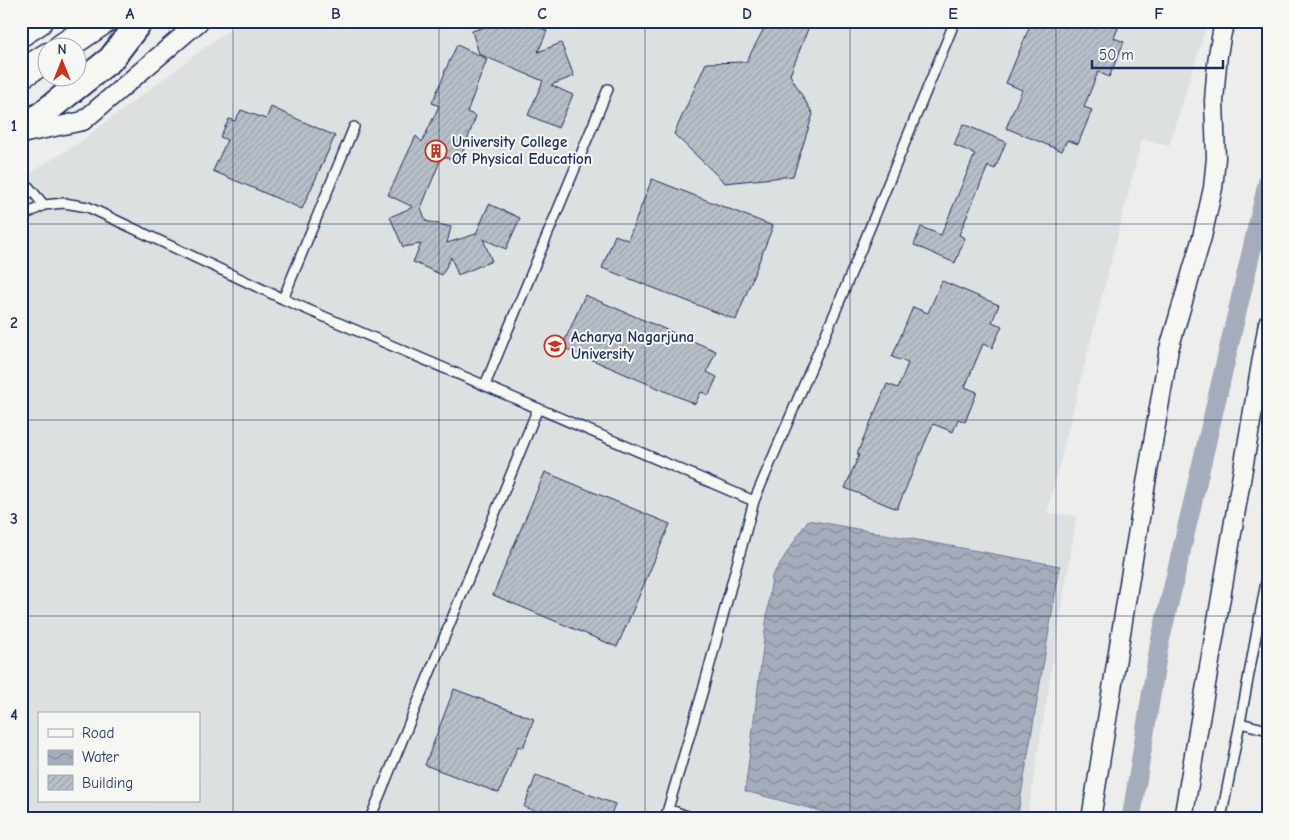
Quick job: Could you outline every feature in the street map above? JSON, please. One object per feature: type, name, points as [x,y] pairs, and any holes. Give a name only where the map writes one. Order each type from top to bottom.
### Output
[{"type":"highway","points":[[21,32],[38,21]]},
{"type":"highway","points":[[77,38],[102,21]]},
{"type":"highway","points":[[21,74],[38,63]]},
{"type":"main road","points":[[21,133],[111,59],[140,21]]},
{"type":"street","points":[[21,133],[83,121],[200,21]]},
{"type":"street","points":[[1091,819],[1133,555],[1169,349],[1202,237],[1213,188],[1216,158],[1214,101],[1216,75],[1222,32],[1227,21]]},
{"type":"street","points":[[1183,819],[1268,323]]},
{"type":"lane","points":[[664,819],[703,690],[754,501],[836,310],[955,21]]},
{"type":"lane","points":[[485,385],[608,89]]},
{"type":"lane","points":[[283,299],[354,127]]},
{"type":"lane","points":[[21,178],[44,205]]},
{"type":"lane","points":[[21,216],[44,205],[64,203],[88,207],[283,299],[754,501]]},
{"type":"lane","points":[[370,819],[538,408]]},
{"type":"lane","points":[[1221,819],[1268,571]]},
{"type":"lane","points":[[1258,625],[1268,628]]},
{"type":"lane","points":[[1240,723],[1268,730]]},
{"type":"lane","points":[[668,809],[695,819]]},
{"type":"shaded area","name":"Acharya Nagarjuna University","points":[[240,21],[1208,21],[1169,146],[1142,139],[1047,513],[1077,516],[1027,819],[21,819],[21,179],[78,143]]},
{"type":"water","points":[[808,520],[1060,566],[1017,819],[850,819],[745,791],[772,576]]},
{"type":"building","points":[[503,21],[525,21],[547,31],[538,52],[561,43],[574,76],[551,85],[573,95],[558,128],[528,115],[543,81],[479,54],[472,31]]},
{"type":"building","points":[[768,21],[811,21],[790,75],[813,114],[793,176],[725,183],[674,134],[706,63],[746,62]]},
{"type":"building","points":[[1032,21],[1100,21],[1118,28],[1114,38],[1124,42],[1109,77],[1098,72],[1084,107],[1092,110],[1078,144],[1067,140],[1062,151],[1006,128],[1022,90],[1006,83]]},
{"type":"building","name":"University College Of Physical Education","points":[[457,45],[487,59],[467,112],[476,116],[459,162],[442,156],[421,208],[426,221],[451,227],[447,243],[476,234],[489,204],[520,218],[506,249],[483,239],[492,261],[458,275],[451,257],[442,275],[413,262],[421,244],[403,247],[390,217],[413,207],[388,195],[416,136],[422,142],[439,106],[432,103]]},
{"type":"building","points":[[271,107],[335,136],[302,209],[213,171],[227,140],[220,137],[229,119],[235,121],[241,110],[266,119]]},
{"type":"building","points":[[963,124],[1006,142],[995,169],[988,166],[959,235],[965,238],[955,263],[914,245],[921,227],[941,235],[975,154],[954,145]]},
{"type":"building","points":[[652,179],[773,226],[736,320],[602,268],[615,235],[628,240]]},
{"type":"building","points":[[942,281],[999,305],[992,322],[1002,326],[992,348],[983,344],[965,387],[977,392],[965,422],[958,419],[953,432],[933,424],[897,509],[845,488],[859,455],[857,454],[887,384],[898,388],[908,363],[892,357],[913,307],[928,313]]},
{"type":"building","points":[[585,295],[716,351],[707,372],[717,377],[709,395],[701,392],[695,404],[562,347]]},
{"type":"building","points":[[545,472],[670,524],[617,647],[493,595]]},
{"type":"building","points":[[454,689],[534,719],[523,748],[518,746],[499,793],[425,765]]},
{"type":"building","points":[[536,775],[615,804],[609,819],[557,819],[524,807]]},
{"type":"waterway","points":[[1131,819],[1159,646],[1268,180]]},
{"type":"place","name":"University College Of Physical Education","points":[[436,151]]},
{"type":"place","name":"Acharya Nagarjuna University","points":[[555,346]]}]
